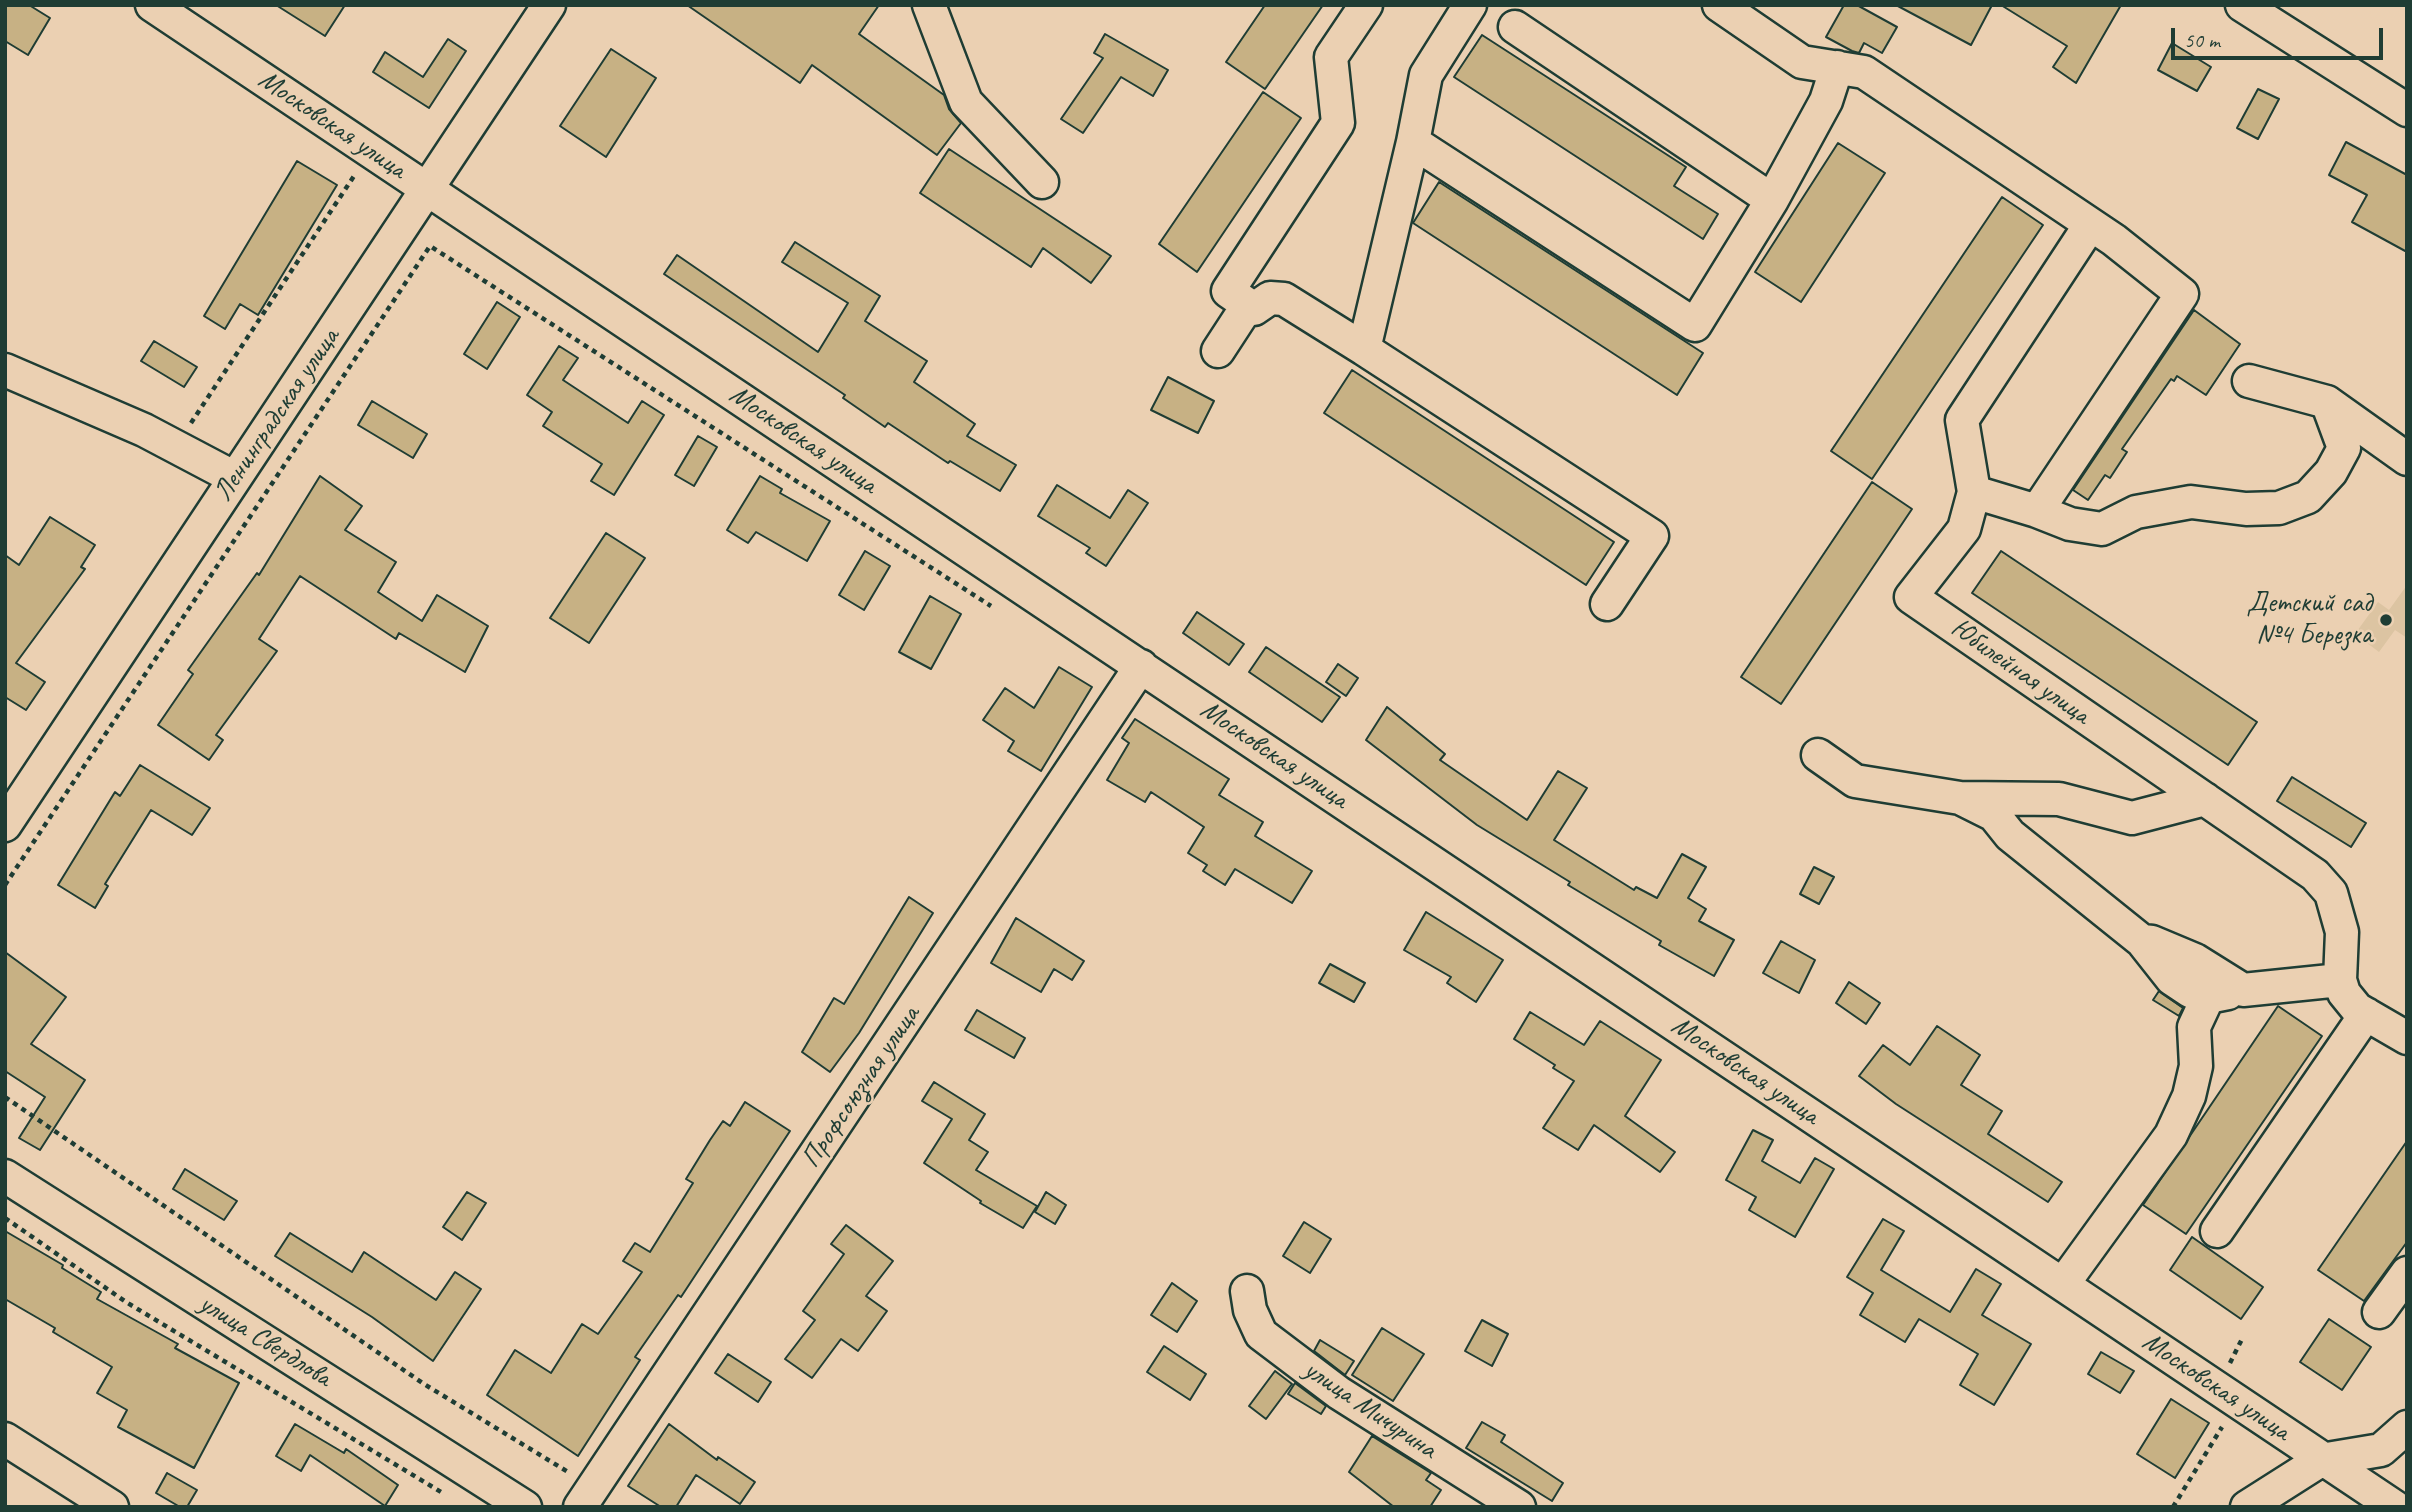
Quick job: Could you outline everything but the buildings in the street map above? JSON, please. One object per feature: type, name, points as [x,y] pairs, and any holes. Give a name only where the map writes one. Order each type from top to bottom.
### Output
[{"type":"street","name":"Московская улица","points":[[152,5],[2224,1392],[2321,1460],[2395,1507]]},
{"type":"street","name":"Ленинградская улица","points":[[5,825],[549,5]]},
{"type":"street","points":[[929,5],[966,102],[1042,182]]},
{"type":"street","points":[[1366,5],[1331,57],[1338,123],[1228,291],[1254,309],[1270,298],[1284,299],[1653,536],[1607,604]]},
{"type":"street","points":[[1364,349],[1413,142],[1426,75],[1470,5]]},
{"type":"street","points":[[1719,5],[1802,62],[1864,72],[2090,225],[2182,294],[2037,511]]},
{"type":"street","points":[[2242,5],[2407,110]]},
{"type":"street","points":[[1515,27],[1772,200]]},
{"type":"street","points":[[1413,142],[1695,325],[1772,200],[1826,101],[1837,68]]},
{"type":"street","name":"Юбилейная улица","points":[[2090,225],[1962,420],[1974,492],[1964,529],[1911,597],[2315,875],[2331,893],[2342,932],[2340,980]]},
{"type":"street","points":[[1218,351],[1248,305]]},
{"type":"street","points":[[5,370],[144,430],[235,478]]},
{"type":"street","points":[[2249,381],[2327,402],[2407,459]]},
{"type":"street","points":[[1974,492],[2070,524],[2102,528],[2136,512],[2192,502],[2246,509],[2279,508],[2308,497],[2331,472],[2344,448],[2327,402]]},
{"type":"street","name":"Профсоюзная улица","points":[[587,1497],[1141,666]]},
{"type":"street","points":[[1818,755],[1855,781],[1960,798],[2059,799],[2132,818],[2205,799]]},
{"type":"street","points":[[1960,798],[1994,815],[2010,835],[2142,941],[2172,979],[2199,996],[2340,980],[2344,993],[2357,1009],[2407,1038]]},
{"type":"street","points":[[2142,941],[2152,942],[2195,960],[2243,990]]},
{"type":"street","points":[[2063,1284],[2171,1135],[2189,1096],[2196,1066],[2194,1027],[2208,997]]},
{"type":"street","points":[[2217,1231],[2367,1014]]},
{"type":"street","name":"улица Свердлова","points":[[5,1176],[525,1507]]},
{"type":"street","points":[[2379,1312],[2407,1273]]},
{"type":"street","name":"улица Мичурина","points":[[1247,1291],[1250,1310],[1261,1334],[1339,1393],[1519,1507]]},
{"type":"street","points":[[2247,1507],[2321,1460],[2381,1450],[2407,1427]]},
{"type":"street","points":[[5,1439],[112,1507]]},
{"type":"path","points":[[175,447],[370,150]]},
{"type":"path","points":[[5,885],[430,246],[992,607]]},
{"type":"path","points":[[5,1097],[587,1497]]},
{"type":"path","points":[[5,1218],[127,1302],[442,1493]]},
{"type":"path","points":[[2173,1507],[2222,1429],[2224,1392],[2231,1356],[2242,1339]]},
{"type":"shaded area","name":"Детский сад №4 Березка","points":[[2407,585],[2407,638],[2395,630],[2379,652],[2355,634],[2378,602],[2389,610]]},
{"type":"place","name":"Детский сад №4 Березка","points":[[2386,620]]}]
